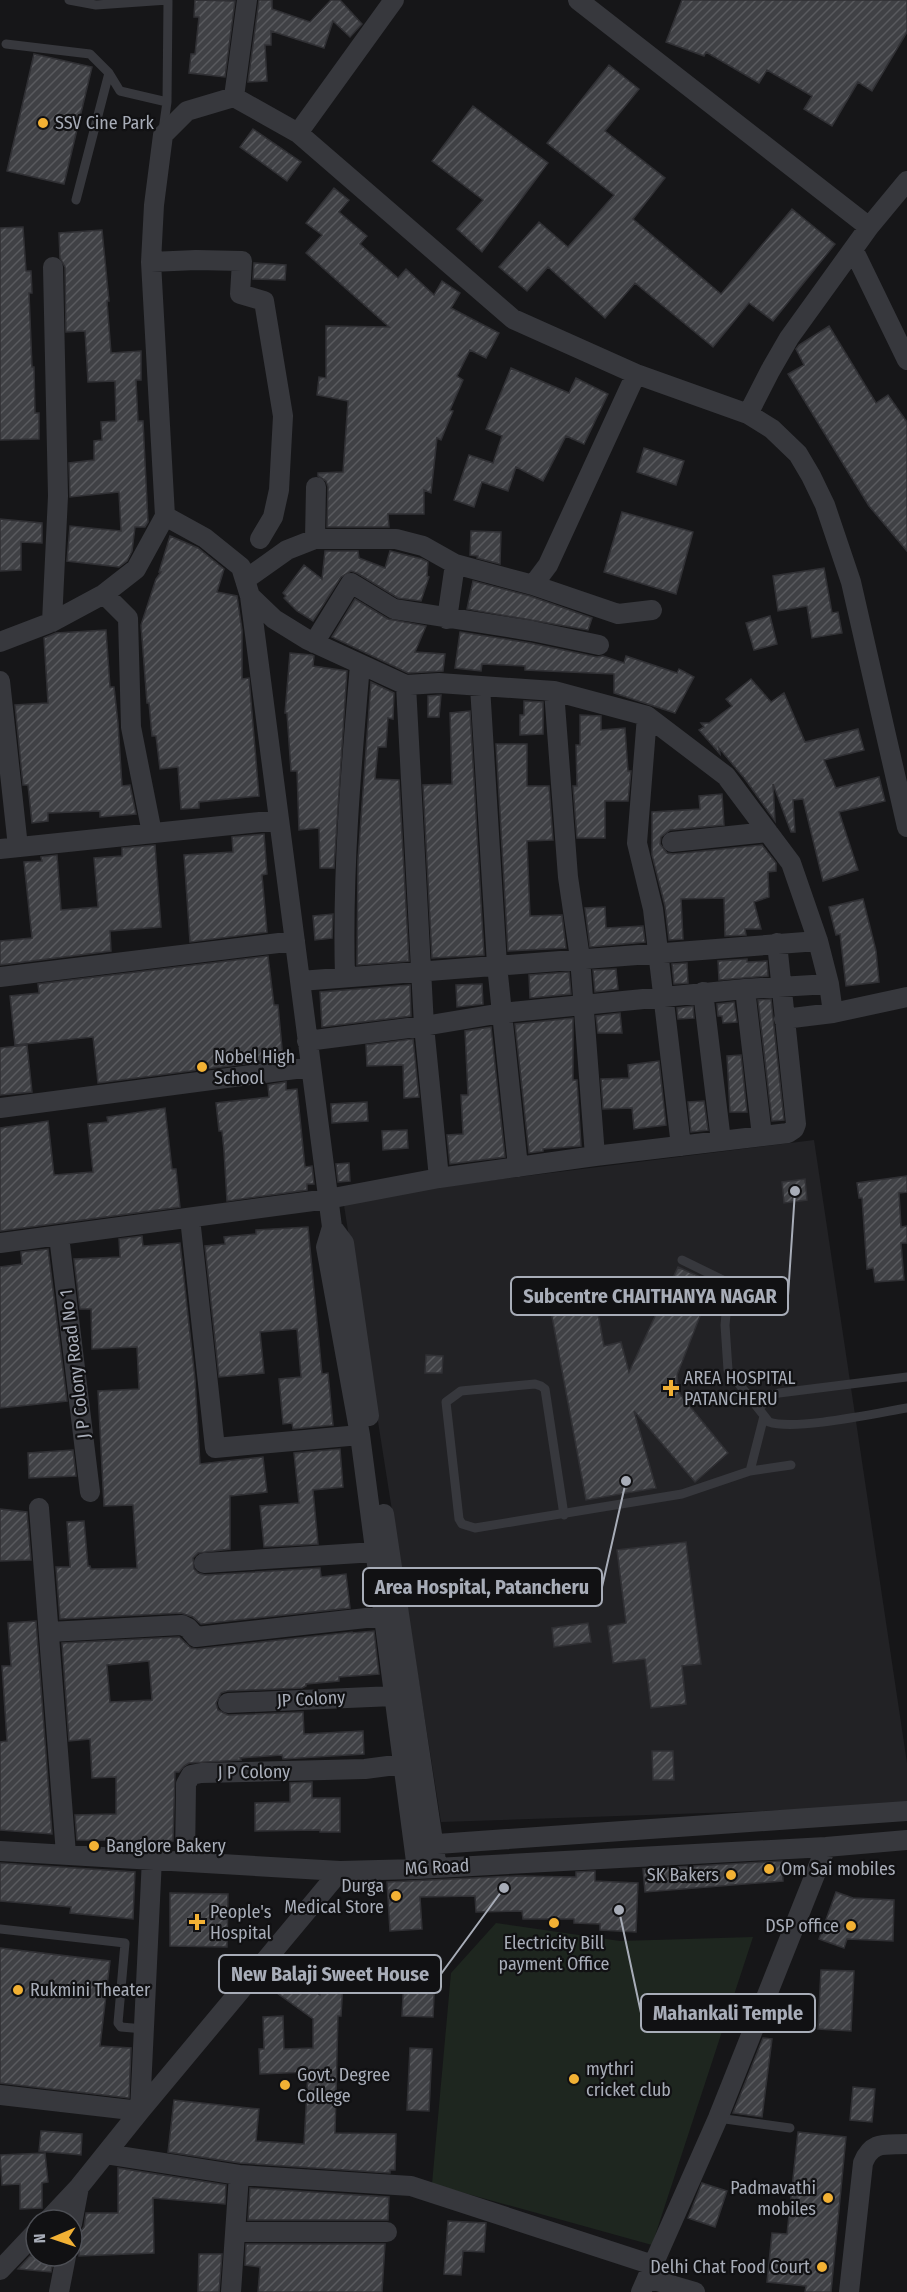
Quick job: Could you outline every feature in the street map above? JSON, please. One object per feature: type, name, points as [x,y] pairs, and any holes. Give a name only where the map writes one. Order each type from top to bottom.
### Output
[{"type":"street","points":[[234,97],[247,0]]},
{"type":"street","points":[[298,133],[394,0]]},
{"type":"street","points":[[578,0],[869,228]]},
{"type":"street","points":[[0,642],[52,622],[104,594],[136,569],[165,516],[151,262],[154,205],[163,135],[187,111],[234,97],[298,133],[513,319],[636,374],[748,414],[772,429],[798,454],[825,505],[851,582],[907,827]]},
{"type":"street","points":[[748,414],[789,338],[869,228],[907,181]]},
{"type":"street","points":[[854,251],[907,360]]},
{"type":"street","points":[[151,262],[242,261],[240,294],[264,301],[283,416],[279,490],[273,517],[260,539]]},
{"type":"street","points":[[52,622],[58,496],[53,267]]},
{"type":"street","points":[[533,585],[548,565],[636,374]]},
{"type":"street","points":[[315,539],[316,487]]},
{"type":"street","points":[[165,516],[214,545],[241,567],[248,588],[328,1200],[437,1868]]},
{"type":"street","points":[[248,588],[287,550],[315,539],[396,539],[423,546],[455,564],[533,585],[618,614],[652,610]]},
{"type":"street","points":[[447,619],[455,564]]},
{"type":"street","points":[[314,643],[351,584],[394,609],[532,631],[599,645]]},
{"type":"street","points":[[248,588],[274,619],[314,643],[406,685],[439,683],[554,691],[647,716],[726,776],[791,863],[818,941],[829,984],[833,1013]]},
{"type":"street","points":[[104,594],[128,618],[131,727],[152,833]]},
{"type":"street","points":[[345,977],[344,929],[349,802],[360,665]]},
{"type":"street","points":[[0,681],[9,848],[279,820]]},
{"type":"street","points":[[406,685],[424,1026],[439,1178]]},
{"type":"street","points":[[480,686],[496,965],[518,1167]]},
{"type":"street","points":[[554,691],[568,877],[580,958],[595,1156]]},
{"type":"street","points":[[647,716],[637,843],[653,909],[681,1146]]},
{"type":"street","points":[[672,842],[768,832]]},
{"type":"street","points":[[0,977],[295,941]]},
{"type":"street","points":[[300,981],[818,941]]},
{"type":"street","points":[[0,1243],[328,1200],[439,1178],[595,1156],[788,1133],[794,1130],[796,1124],[777,943]]},
{"type":"street","points":[[307,1041],[502,1013],[583,1004],[703,992],[829,984]]},
{"type":"street","points":[[745,989],[762,1136]]},
{"type":"street","points":[[703,992],[721,1141]]},
{"type":"street","points":[[784,1019],[833,1013],[907,997]]},
{"type":"street","points":[[0,1108],[311,1067]]},
{"type":"street","points":[[190,1218],[215,1448],[360,1436]]},
{"type":"street","name":"J P Colony Road No 1","points":[[59,1236],[90,1492]]},
{"type":"street","points":[[335,1245],[417,1869]]},
{"type":"street","points":[[39,1508],[66,1854]]},
{"type":"street","points":[[204,1563],[375,1552]]},
{"type":"street","points":[[49,1632],[182,1625],[196,1637],[384,1616]]},
{"type":"street","name":"JP Colony","points":[[228,1703],[394,1696]]},
{"type":"street","name":"J P Colony","points":[[185,1861],[186,1784],[191,1775],[364,1769],[404,1764]]},
{"type":"street","name":"MG Road","points":[[388,1869],[414,1845],[907,1811]]},
{"type":"street","name":"MG Road","points":[[388,1869],[826,1847],[907,1840]]},
{"type":"street","points":[[647,2278],[718,2118],[826,1847]]},
{"type":"street","points":[[0,1851],[152,1858],[340,1871],[388,1869]]},
{"type":"street","points":[[140,2111],[152,1858]]},
{"type":"street","points":[[59,2208],[340,1871]]},
{"type":"street","points":[[0,2095],[140,2111]]},
{"type":"street","points":[[849,2292],[863,2163],[867,2154],[876,2146],[907,2144]]},
{"type":"street","points":[[106,2154],[239,2175],[411,2186],[647,2278],[695,2292]]},
{"type":"street","points":[[231,2292],[239,2175]]},
{"type":"street","points":[[75,2208],[79,2187]]},
{"type":"street","points":[[235,2232],[387,2232]]},
{"type":"street","points":[[0,2270],[24,2245]]},
{"type":"street","points":[[59,2292],[64,2268]]},
{"type":"lane","points":[[69,0],[96,5],[168,1],[167,102],[163,135]]},
{"type":"lane","points":[[6,44],[90,54],[109,73],[120,91],[167,102]]},
{"type":"lane","points":[[76,200],[109,73]]},
{"type":"lane","points":[[682,1260],[729,1283],[725,1325],[728,1370],[769,1422],[797,1425],[907,1408]]},
{"type":"lane","points":[[750,1471],[762,1412],[772,1395],[907,1377]]},
{"type":"lane","points":[[564,1515],[545,1389],[535,1384],[460,1391],[446,1402],[459,1519],[462,1524],[475,1528],[564,1515],[681,1494],[750,1471],[791,1465]]},
{"type":"lane","points":[[0,1929],[148,1945]]},
{"type":"lane","points":[[125,1943],[118,2023],[121,2026],[144,2029]]},
{"type":"lane","points":[[718,2118],[790,2128]]},
{"type":"shaded area","points":[[814,1140],[907,1763],[907,1806],[441,1822],[343,1199]]},
{"type":"shaded area","name":"mythri cricket club","points":[[496,1923],[620,1941],[753,1937],[652,2245],[432,2184],[451,1973]]},
{"type":"building","points":[[195,0],[235,1],[225,77],[189,73],[191,54],[195,54],[199,17],[194,17]]},
{"type":"building","points":[[259,0],[272,0],[272,9],[310,22],[331,0],[340,0],[362,24],[350,37],[333,21],[324,48],[271,31],[271,45],[265,45],[267,81],[248,82]]},
{"type":"building","points":[[682,0],[907,0],[907,32],[872,91],[858,82],[832,126],[804,109],[812,96],[767,70],[759,83],[706,52],[704,56],[666,42]]},
{"type":"building","points":[[34,54],[92,67],[64,184],[7,171]]},
{"type":"building","points":[[609,65],[639,89],[605,131],[665,178],[633,219],[721,294],[792,209],[835,244],[773,321],[749,303],[713,347],[635,283],[605,318],[548,267],[527,291],[499,267],[539,222],[568,247],[614,195],[547,143]]},
{"type":"building","points":[[473,106],[548,163],[482,252],[457,229],[483,200],[432,161]]},
{"type":"building","points":[[253,129],[301,162],[287,181],[240,147]]},
{"type":"building","points":[[334,188],[349,200],[339,212],[367,236],[360,244],[398,278],[406,269],[434,295],[442,281],[460,293],[451,308],[499,333],[486,358],[470,350],[457,376],[463,380],[450,410],[453,411],[441,440],[437,438],[431,493],[424,490],[424,514],[388,514],[389,527],[327,527],[328,487],[326,481],[318,476],[318,473],[343,472],[348,401],[317,395],[319,377],[326,378],[326,326],[389,327],[306,253],[322,235],[306,223]]},
{"type":"building","points":[[23,227],[26,271],[31,271],[32,293],[29,293],[32,367],[34,367],[35,413],[39,413],[39,439],[0,440],[0,228]]},
{"type":"building","points":[[102,230],[109,301],[107,301],[111,353],[141,351],[141,380],[136,380],[138,421],[143,421],[148,522],[145,527],[135,527],[132,551],[127,561],[119,567],[67,561],[70,526],[121,531],[119,492],[70,497],[69,463],[94,460],[94,441],[102,440],[101,422],[116,421],[115,381],[88,382],[85,331],[66,332],[65,267],[60,258],[59,233]]},
{"type":"building","points":[[254,263],[286,265],[285,280],[253,279]]},
{"type":"building","points":[[829,326],[876,403],[888,395],[907,422],[907,551],[869,506],[788,374],[804,365],[796,349],[799,345]]},
{"type":"building","points":[[511,368],[569,393],[576,378],[608,394],[584,444],[566,436],[543,481],[516,467],[508,491],[482,482],[474,507],[454,500],[469,455],[493,463],[502,436],[486,429]]},
{"type":"building","points":[[644,448],[684,461],[676,485],[637,472]]},
{"type":"building","points":[[622,512],[693,532],[676,594],[604,572]]},
{"type":"building","points":[[0,519],[42,523],[42,543],[21,542],[21,570],[0,571]]},
{"type":"building","points":[[471,531],[501,532],[500,564],[470,555]]},
{"type":"building","points":[[170,536],[198,548],[224,569],[217,592],[237,596],[242,630],[242,679],[249,678],[259,796],[199,802],[199,808],[181,809],[178,767],[160,769],[156,736],[152,736],[149,703],[147,703],[141,625],[156,579],[161,572],[159,572]]},
{"type":"building","points":[[325,551],[358,551],[359,558],[385,568],[390,551],[428,562],[427,576],[429,577],[421,601],[398,598],[351,571],[341,577],[313,621],[297,611],[284,598],[286,596],[283,593],[304,565],[322,579]]},
{"type":"building","points":[[824,568],[832,613],[838,612],[842,633],[812,638],[807,606],[778,611],[773,576]]},
{"type":"building","points":[[473,581],[530,596],[592,618],[588,630],[467,609]]},
{"type":"building","points":[[355,599],[388,619],[426,626],[415,652],[445,654],[443,671],[408,673],[332,637]]},
{"type":"building","points":[[770,616],[777,644],[754,650],[746,623]]},
{"type":"building","points":[[106,630],[110,687],[114,687],[118,723],[122,786],[130,785],[136,814],[100,817],[100,811],[48,813],[48,821],[32,823],[28,785],[23,785],[15,705],[48,703],[44,638],[56,633]]},
{"type":"building","points":[[460,632],[597,657],[603,656],[624,663],[626,656],[677,673],[679,669],[694,677],[675,713],[614,693],[614,674],[525,670],[525,666],[482,664],[481,671],[455,668]]},
{"type":"building","points":[[290,653],[314,656],[313,666],[347,671],[334,868],[320,868],[319,828],[299,830],[297,771],[291,771],[287,713],[285,713]]},
{"type":"building","points":[[751,679],[771,702],[784,693],[805,742],[858,729],[864,750],[824,760],[836,788],[879,777],[885,801],[839,812],[858,870],[823,881],[803,799],[793,800],[795,832],[791,832],[773,784],[775,821],[745,779],[719,748],[720,754],[699,730],[704,727],[701,723],[709,723],[732,706],[726,699]]},
{"type":"building","points":[[371,682],[394,693],[393,719],[388,718],[386,747],[378,747],[375,779],[399,780],[409,961],[357,965],[358,860]]},
{"type":"building","points":[[441,695],[439,717],[428,717],[428,696]]},
{"type":"building","points":[[524,701],[543,702],[543,734],[520,735],[520,715],[524,715]]},
{"type":"building","points":[[470,711],[484,955],[432,958],[423,785],[452,784],[450,713]]},
{"type":"building","points":[[580,715],[601,716],[601,730],[625,728],[628,771],[631,771],[628,801],[605,801],[605,838],[577,838],[573,786],[577,786],[576,745],[580,745]]},
{"type":"building","points":[[496,744],[527,744],[527,786],[549,786],[553,840],[527,841],[530,916],[562,915],[566,948],[508,951]]},
{"type":"building","points":[[722,794],[724,825],[670,830],[661,837],[660,844],[667,853],[673,854],[762,845],[776,863],[776,871],[768,872],[769,897],[754,902],[761,929],[745,929],[746,935],[725,936],[724,898],[681,899],[683,939],[669,940],[665,906],[652,855],[652,812],[700,809],[699,796]]},
{"type":"building","points":[[264,834],[267,874],[262,875],[267,932],[190,942],[184,855],[233,852],[232,837]]},
{"type":"building","points":[[155,845],[161,927],[110,931],[111,951],[0,965],[0,941],[32,938],[24,862],[42,861],[41,857],[57,855],[61,910],[98,907],[94,858],[122,856],[122,848]]},
{"type":"building","points":[[863,899],[876,951],[879,982],[846,986],[840,934],[836,935],[829,907]]},
{"type":"building","points":[[605,907],[606,928],[643,926],[645,942],[590,947],[585,908]]},
{"type":"building","points":[[333,914],[332,938],[315,940],[313,916]]},
{"type":"building","points":[[268,956],[274,1005],[278,1005],[283,1059],[98,1083],[93,1037],[15,1045],[10,996],[39,993],[38,984]]},
{"type":"building","points":[[747,959],[747,962],[767,961],[768,976],[719,980],[718,961]]},
{"type":"building","points":[[687,963],[688,983],[674,984],[672,964]]},
{"type":"building","points":[[616,969],[618,989],[595,992],[593,970]]},
{"type":"building","points":[[569,972],[571,994],[530,998],[529,975]]},
{"type":"building","points":[[482,984],[483,1004],[457,1007],[456,985]]},
{"type":"building","points":[[410,985],[411,1016],[322,1027],[320,992]]},
{"type":"building","points":[[771,999],[784,1120],[772,1121],[758,1000]]},
{"type":"building","points":[[734,1002],[737,1022],[723,1023],[722,1016],[718,1016],[717,1004]]},
{"type":"building","points":[[693,1006],[694,1018],[678,1019],[677,1008]]},
{"type":"building","points":[[620,1013],[622,1033],[598,1033],[596,1016]]},
{"type":"building","points":[[573,1018],[573,1080],[577,1080],[581,1146],[543,1149],[543,1151],[529,1153],[515,1024]]},
{"type":"building","points":[[491,1027],[505,1157],[450,1164],[447,1135],[463,1134],[461,1095],[468,1095],[465,1031]]},
{"type":"building","points":[[413,1039],[419,1097],[404,1098],[403,1065],[367,1066],[366,1045]]},
{"type":"building","points":[[27,1045],[32,1092],[0,1095],[0,1048]]},
{"type":"building","points":[[741,1055],[747,1112],[730,1112],[727,1056]]},
{"type":"building","points":[[659,1061],[666,1125],[634,1129],[632,1108],[603,1109],[601,1079],[629,1078],[628,1065]]},
{"type":"building","points":[[286,1082],[286,1090],[297,1089],[305,1167],[312,1166],[314,1184],[307,1184],[307,1190],[227,1201],[222,1131],[219,1131],[216,1103],[269,1097],[268,1085]]},
{"type":"building","points":[[704,1101],[708,1130],[691,1132],[688,1102]]},
{"type":"building","points":[[367,1102],[368,1121],[332,1123],[331,1104]]},
{"type":"building","points":[[165,1108],[172,1169],[176,1169],[180,1207],[0,1231],[0,1128],[48,1121],[54,1175],[93,1172],[88,1124],[108,1122],[107,1117]]},
{"type":"building","points":[[407,1130],[408,1148],[383,1150],[382,1131]]},
{"type":"building","points":[[349,1163],[350,1181],[338,1182],[336,1164]]},
{"type":"building","points":[[907,1176],[907,1192],[899,1193],[901,1227],[907,1226],[907,1243],[901,1243],[904,1280],[875,1282],[873,1268],[867,1269],[862,1198],[859,1198],[857,1183]]},
{"type":"building","points":[[805,1179],[807,1200],[784,1203],[782,1182]]},
{"type":"building","points":[[308,1227],[322,1374],[328,1373],[333,1425],[293,1429],[292,1423],[283,1424],[279,1379],[301,1377],[297,1329],[260,1332],[264,1373],[219,1377],[205,1246],[225,1244],[224,1237],[256,1234],[256,1230]]},
{"type":"building","points":[[142,1236],[143,1246],[180,1243],[195,1379],[200,1464],[263,1457],[267,1492],[230,1496],[230,1549],[198,1553],[193,1558],[194,1569],[205,1575],[320,1568],[321,1577],[346,1574],[350,1608],[201,1624],[193,1617],[181,1613],[60,1619],[56,1567],[70,1567],[67,1522],[84,1521],[88,1566],[91,1569],[137,1568],[133,1505],[104,1506],[98,1391],[139,1389],[137,1347],[92,1349],[91,1309],[80,1309],[74,1259],[120,1257],[119,1239]]},
{"type":"building","points":[[48,1249],[67,1401],[0,1408],[0,1267],[22,1264],[21,1252]]},
{"type":"building","points":[[678,1267],[713,1283],[677,1375],[679,1393],[728,1453],[695,1482],[634,1411],[656,1488],[586,1500],[550,1306],[595,1297],[604,1346],[621,1342],[629,1372]]},
{"type":"building","points":[[426,1355],[443,1356],[442,1373],[425,1373]]},
{"type":"building","points":[[340,1449],[343,1487],[313,1490],[318,1544],[264,1547],[260,1506],[299,1503],[294,1453]]},
{"type":"building","points":[[73,1450],[76,1476],[29,1478],[28,1453]]},
{"type":"building","points":[[0,1509],[27,1512],[31,1560],[0,1561]]},
{"type":"building","points":[[686,1542],[701,1664],[682,1666],[686,1704],[651,1708],[645,1659],[613,1663],[608,1626],[626,1623],[617,1550]]},
{"type":"building","points":[[36,1621],[52,1834],[0,1830],[0,1742],[7,1741],[2,1666],[11,1666],[8,1623]]},
{"type":"building","points":[[588,1623],[591,1642],[554,1647],[552,1628]]},
{"type":"building","points":[[374,1631],[379,1674],[339,1677],[339,1681],[306,1684],[302,1688],[227,1691],[221,1693],[216,1703],[218,1710],[228,1715],[303,1712],[304,1734],[363,1731],[364,1754],[283,1759],[282,1755],[189,1763],[179,1772],[175,1772],[173,1841],[77,1840],[75,1815],[116,1814],[116,1777],[92,1778],[90,1739],[69,1741],[62,1643],[179,1637],[191,1648],[197,1649]],"holes":[[[149,1661],[152,1700],[110,1702],[107,1665]]]},
{"type":"building","points":[[652,1751],[673,1751],[674,1780],[653,1780]]},
{"type":"building","points":[[312,1782],[312,1798],[340,1798],[340,1832],[255,1831],[255,1803],[290,1802],[290,1783]]},
{"type":"building","points":[[782,1861],[783,1881],[645,1892],[643,1869]]},
{"type":"building","points":[[0,1863],[135,1872],[133,1919],[70,1913],[71,1907],[0,1901]]},
{"type":"building","points":[[595,1871],[595,1881],[638,1883],[636,1932],[600,1930],[600,1924],[574,1923],[574,1919],[523,1919],[522,1911],[476,1912],[475,1896],[420,1897],[422,1929],[390,1931],[387,1882],[518,1876],[576,1877],[576,1872]]},
{"type":"building","points":[[836,1892],[853,1898],[894,1900],[893,1941],[847,1939],[844,1948],[819,1939]]},
{"type":"building","points":[[170,1893],[228,1894],[227,1947],[170,1946]]},
{"type":"building","points":[[0,1948],[110,1961],[100,2046],[131,2048],[129,2098],[0,2083]]},
{"type":"building","points":[[350,1956],[400,1957],[400,1984],[343,1983],[341,2016],[338,2016],[335,2133],[396,2134],[395,2170],[390,2170],[390,2173],[240,2163],[168,2152],[174,2100],[259,2109],[256,2141],[304,2144],[308,2072],[260,2074],[259,2049],[264,2049],[263,2017],[283,2016],[284,2049],[313,2048],[313,2019],[266,1985],[280,1966],[320,1995],[322,1958],[350,1960]]},
{"type":"building","points":[[821,1970],[854,1971],[851,2031],[818,2029]]},
{"type":"building","points":[[404,1975],[435,1976],[433,2017],[402,2016]]},
{"type":"building","points":[[763,2038],[772,2039],[762,2117],[733,2113]]},
{"type":"building","points":[[410,2048],[432,2049],[429,2111],[407,2110]]},
{"type":"building","points":[[853,2087],[875,2089],[872,2122],[850,2120]]},
{"type":"building","points":[[41,2131],[82,2134],[81,2155],[39,2151]]},
{"type":"building","points":[[798,2132],[846,2137],[831,2292],[805,2292],[806,2286],[767,2282],[772,2233],[787,2234]]},
{"type":"building","points":[[45,2153],[48,2182],[42,2183],[42,2208],[20,2209],[20,2184],[2,2185],[0,2155]]},
{"type":"building","points":[[118,2168],[226,2185],[225,2204],[153,2198],[154,2253],[84,2256],[86,2213],[118,2213]]},
{"type":"building","points":[[702,2183],[727,2191],[715,2227],[688,2218]]},
{"type":"building","points":[[250,2188],[389,2197],[388,2220],[248,2220]]},
{"type":"building","points":[[448,2221],[486,2223],[484,2252],[463,2251],[461,2275],[444,2274]]},
{"type":"building","points":[[246,2244],[385,2244],[382,2292],[258,2292],[260,2267],[245,2265]]},
{"type":"building","points":[[199,2254],[222,2254],[219,2292],[198,2292]]},
{"type":"building","points":[[24,2262],[24,2268],[52,2268],[51,2272],[18,2269]]},
{"type":"place","name":"SSV Cine Park","points":[[43,123]]},
{"type":"place","name":"Nobel High School","points":[[202,1067]]},
{"type":"place","name":"Subcentre CHAITHANYA NAGAR","points":[[795,1191]]},
{"type":"place","name":"AREA HOSPITAL PATANCHERU","points":[[671,1388]]},
{"type":"place","name":"Area Hospital, Patancheru","points":[[626,1481]]},
{"type":"place","name":"Banglore Bakery","points":[[94,1846]]},
{"type":"place","name":"Om Sai mobiles","points":[[769,1869]]},
{"type":"place","name":"SK Bakers","points":[[731,1875]]},
{"type":"place","name":"New Balaji Sweet House","points":[[504,1888]]},
{"type":"place","name":"Durga Medical Store","points":[[396,1896]]},
{"type":"place","name":"Mahankali Temple","points":[[619,1910]]},
{"type":"place","name":"People's Hospital","points":[[197,1922]]},
{"type":"place","name":"Electricity Bill payment Office","points":[[554,1923]]},
{"type":"place","name":"DSP office","points":[[851,1926]]},
{"type":"place","name":"Rukmini Theater","points":[[18,1990]]},
{"type":"place","name":"mythri cricket club","points":[[574,2079]]},
{"type":"place","name":"Govt. Degree College","points":[[285,2085]]},
{"type":"place","name":"Padmavathi mobiles","points":[[828,2198]]},
{"type":"place","name":"Delhi Chat Food Court","points":[[822,2267]]}]
